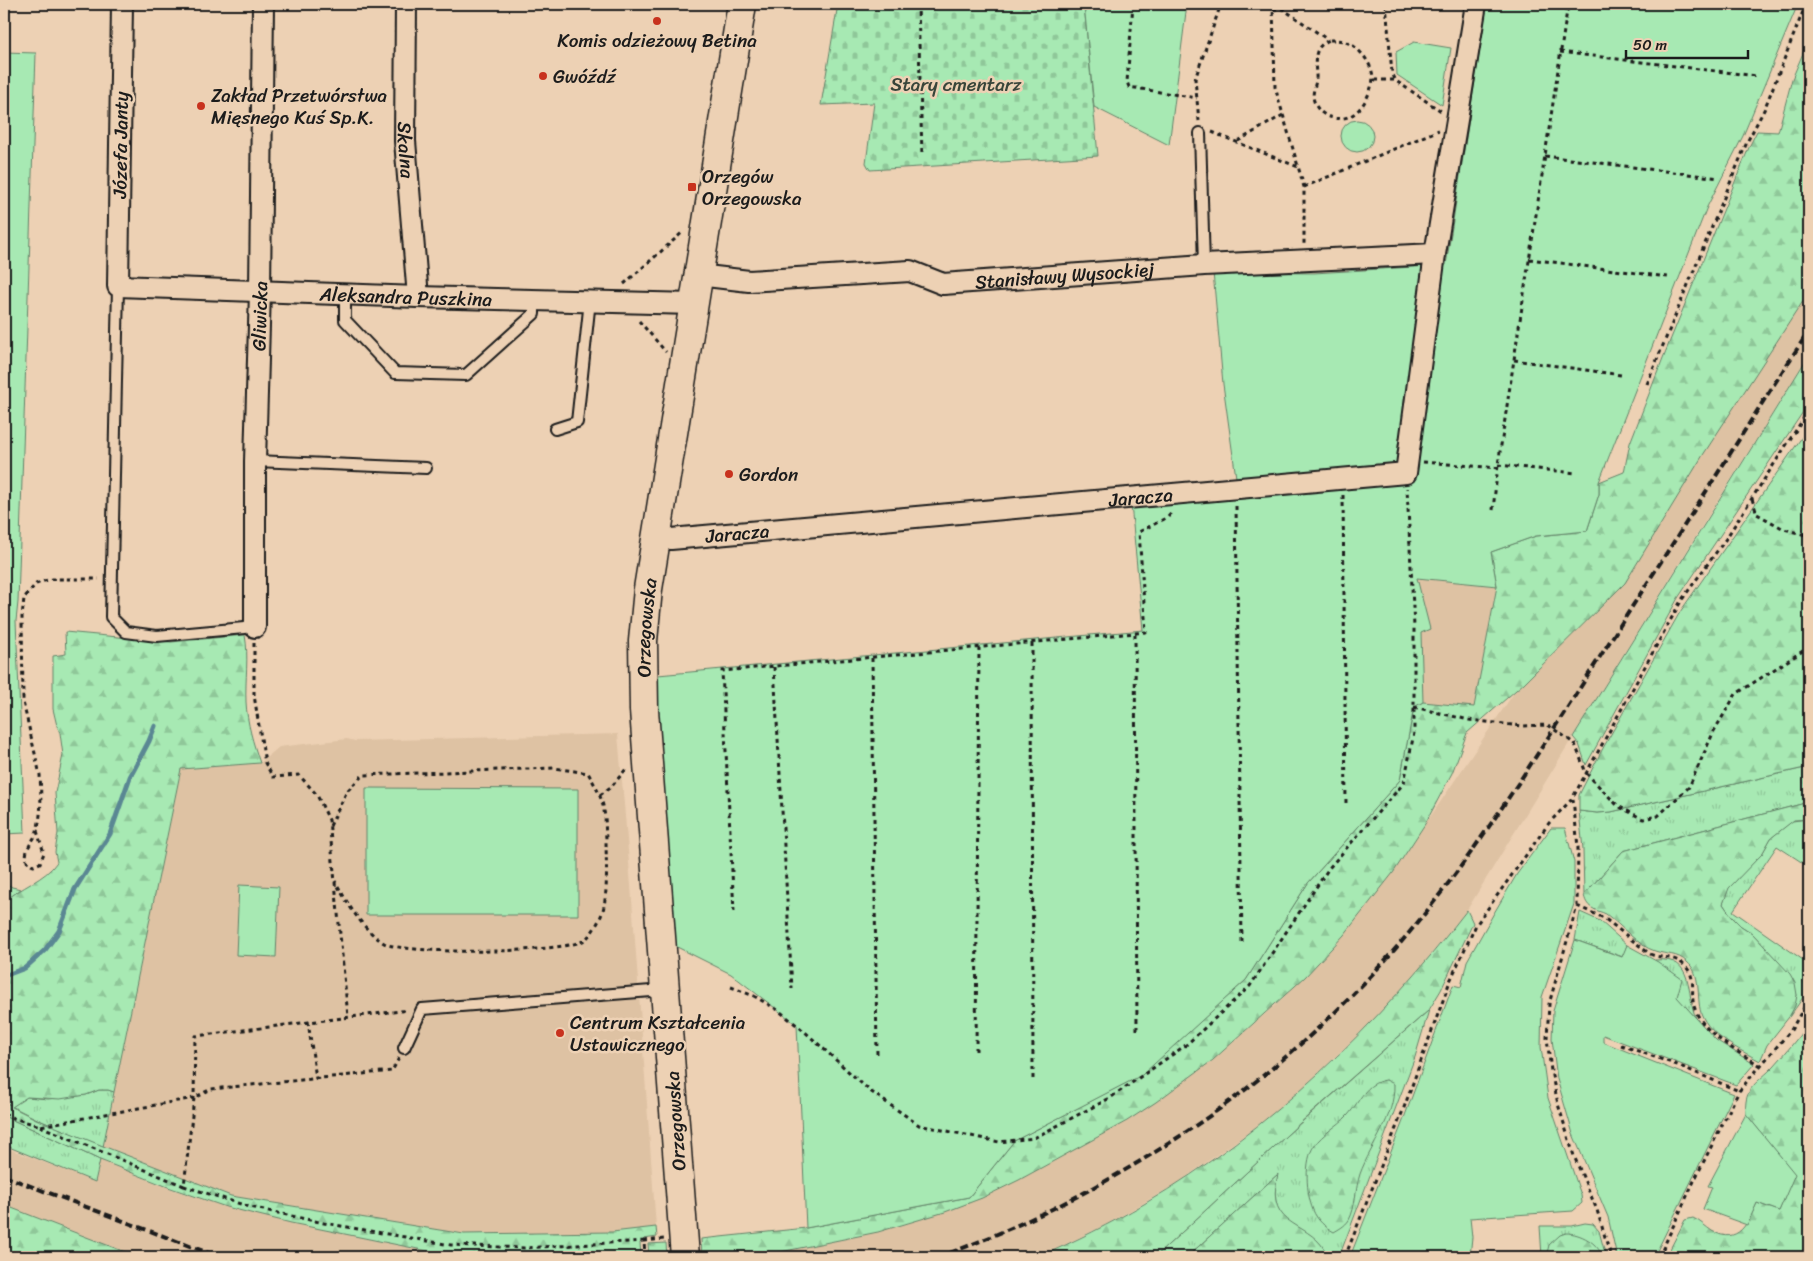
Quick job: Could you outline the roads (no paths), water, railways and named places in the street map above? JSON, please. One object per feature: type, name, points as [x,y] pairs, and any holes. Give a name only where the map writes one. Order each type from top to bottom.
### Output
[{"type":"street","name":"Józefa Janty","points":[[118,286],[122,4]]},
{"type":"street","name":"Gliwicka","points":[[255,627],[255,461],[260,291],[263,4]]},
{"type":"street","name":"Skalna","points":[[406,4],[404,141],[418,296]]},
{"type":"street","name":"Orzegowska","points":[[686,1257],[642,676],[643,641],[657,536],[742,4]]},
{"type":"street","points":[[1434,254],[1476,4]]},
{"type":"street","name":"Stanisławy Wysockiej","points":[[698,275],[750,282],[910,271],[943,284],[1204,265],[1434,254]]},
{"type":"street","name":"Jaracza","points":[[657,536],[671,539],[1176,493],[1407,467],[1434,254]]},
{"type":"street","name":"Aleksandra Puszkina","points":[[118,286],[694,304]]},
{"type":"lane","points":[[1200,133],[1204,265]]},
{"type":"lane","points":[[118,286],[112,618],[126,632],[157,636],[255,627]]},
{"type":"lane","points":[[345,294],[345,320],[395,373],[466,375],[534,314],[534,300]]},
{"type":"lane","points":[[555,429],[577,422],[590,300]]},
{"type":"lane","points":[[255,461],[426,468]]},
{"type":"lane","points":[[404,1048],[422,1009],[665,990]]},
{"type":"waterway","points":[[4,976],[25,968],[45,950],[59,931],[75,889],[110,834],[130,777],[155,726]]},
{"type":"railway","points":[[939,1257],[998,1234],[1056,1207],[1112,1177],[1167,1144],[1271,1070],[1319,1028],[1364,983],[1422,917],[1500,810],[1809,331]]},
{"type":"railway","points":[[4,1176],[219,1257]]},
{"type":"place","name":"Komis odzieżowy Betina","points":[[657,21]]},
{"type":"place","name":"Gwóźdź","points":[[543,76]]},
{"type":"place","name":"Zakład Przetwórstwa Mięsnego Kuś Sp.K.","points":[[201,106]]},
{"type":"place","name":"Orzegów Orzegowska","points":[[692,187]]},
{"type":"place","name":"Gordon","points":[[729,474]]},
{"type":"place","name":"Centrum Kształcenia Ustawicznego","points":[[560,1033]]},
{"type":"park label","name":"Stary cmentarz","points":[[956,84]]}]
